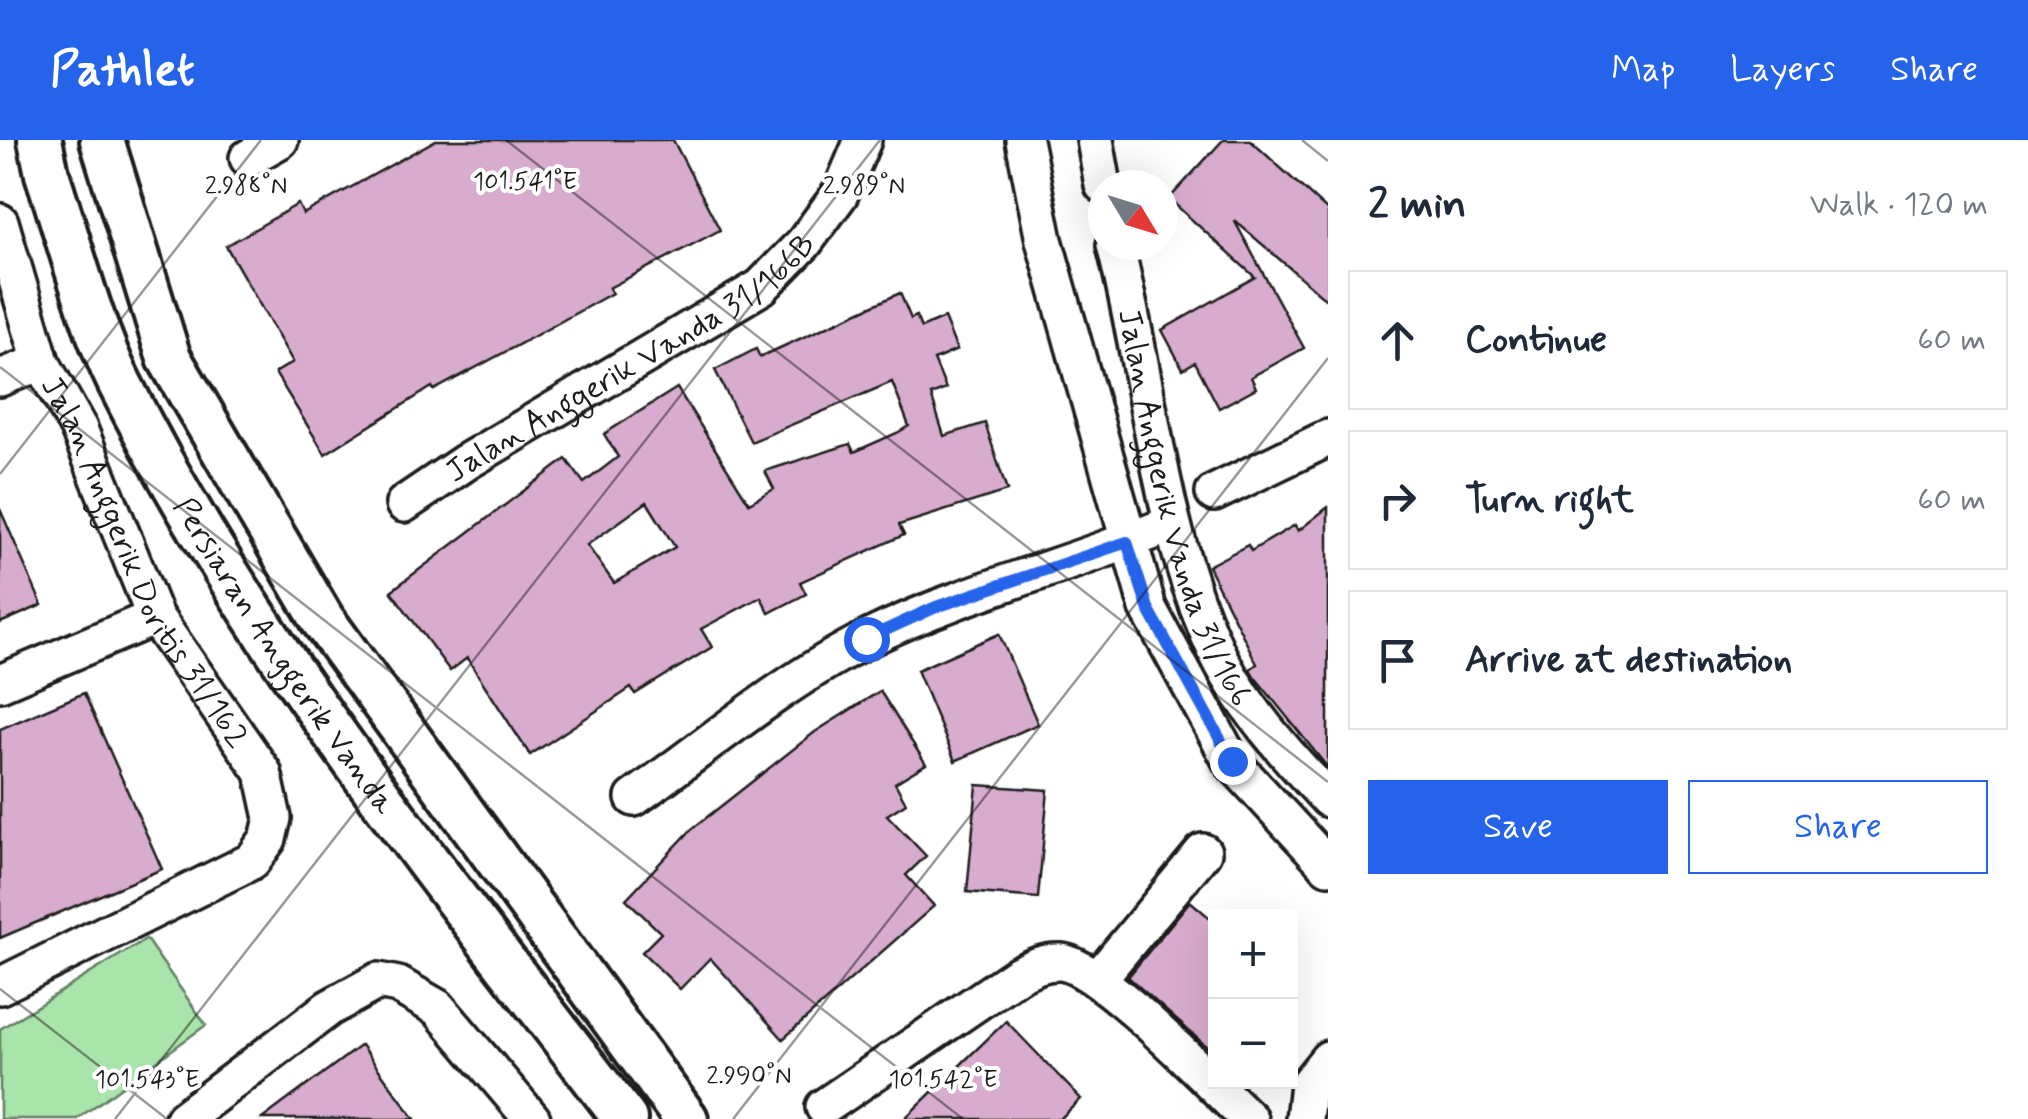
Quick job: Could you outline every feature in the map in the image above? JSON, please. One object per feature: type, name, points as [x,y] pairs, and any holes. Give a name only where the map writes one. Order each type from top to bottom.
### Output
[{"type":"street","name":"Persiaran Anggerik Vanda","points":[[40,140],[47,174],[118,378],[195,518],[283,656],[425,857],[625,1119]]},
{"type":"street","name":"Persiaran Anggerik Vanda","points":[[102,140],[169,358],[322,619],[686,1119]]},
{"type":"street","points":[[248,158],[280,140]]},
{"type":"street","name":"Jalan Anggerik Vanda 31/166B","points":[[404,504],[466,462],[761,287],[804,244],[840,194],[863,140]]},
{"type":"street","name":"Jalan Anggerik Vanda 31/166","points":[[1024,140],[1044,240],[1148,608],[1232,761],[1328,866]]},
{"type":"street","points":[[1095,140],[1100,170]]},
{"type":"street","name":"Jalan Anggerik Doritis 31/162","points":[[0,222],[41,362],[79,429],[155,617],[264,772],[273,807],[268,839],[252,861],[0,986]]},
{"type":"street","name":"Jalan Anggerik Vanda 31/166","points":[[1119,260],[1133,316],[1170,524],[1215,649],[1267,730],[1328,798]]},
{"type":"street","points":[[0,378],[41,362]]},
{"type":"street","points":[[1214,493],[1328,438]]},
{"type":"street","points":[[634,798],[811,672],[866,639],[936,607],[1170,524]]},
{"type":"street","points":[[0,683],[155,617]]},
{"type":"street","points":[[1098,979],[1203,852]]},
{"type":"street","points":[[824,1107],[1041,963],[1062,962],[1098,979],[1249,1119]]},
{"type":"street","points":[[184,1119],[329,1008],[378,981],[398,985],[438,1008],[532,1119]]},
{"type":"street","points":[[1304,1119],[1308,1084],[1328,1058]]},
{"type":"green space","points":[[146,939],[206,1025],[77,1119],[0,1119],[0,1029]]},
{"type":"building","points":[[436,140],[673,140],[720,230],[609,288],[612,293],[531,338],[434,390],[432,387],[325,454],[275,373],[293,362],[226,246],[298,204],[303,214]]},
{"type":"building","points":[[1223,140],[1250,140],[1328,211],[1328,301],[1234,220],[1304,348],[1251,377],[1256,388],[1219,408],[1195,362],[1183,369],[1162,330],[1255,277],[1178,207],[1178,189]]},
{"type":"building","points":[[900,293],[911,319],[916,316],[921,328],[944,318],[957,350],[934,360],[946,389],[931,395],[944,436],[985,423],[1007,491],[899,525],[904,535],[800,582],[806,594],[769,613],[761,597],[701,629],[712,647],[635,694],[631,688],[530,755],[467,658],[450,671],[391,591],[566,459],[584,483],[618,457],[604,434],[677,388],[749,503],[774,489],[765,471],[850,444],[854,452],[909,426],[892,382],[751,442],[715,370],[756,349],[760,357]],"holes":[[[647,502],[675,547],[614,583],[587,545]]]},
{"type":"building","points":[[1328,507],[1328,768],[1254,676],[1250,669],[1257,664],[1208,566],[1248,545],[1251,551],[1295,525],[1298,531]]},
{"type":"building","points":[[0,509],[42,605],[0,623]]},
{"type":"building","points":[[999,634],[1038,724],[955,761],[917,670]]},
{"type":"building","points":[[880,691],[926,764],[895,783],[906,803],[887,815],[926,856],[906,875],[934,906],[783,1039],[710,958],[680,989],[642,952],[661,933],[626,899],[692,829],[815,732]]},
{"type":"building","points":[[84,693],[162,869],[0,938],[0,729]]},
{"type":"building","points":[[977,785],[1048,790],[1038,898],[967,892]]},
{"type":"building","points":[[1190,901],[1208,916],[1208,1048],[1128,977]]},
{"type":"building","points":[[1006,1021],[1081,1099],[1060,1119],[904,1119]]},
{"type":"building","points":[[361,1045],[415,1119],[262,1119],[337,1063]]},
{"type":"route","points":[[866,639],[936,607],[1127,542],[1148,608],[1232,761]]}]
